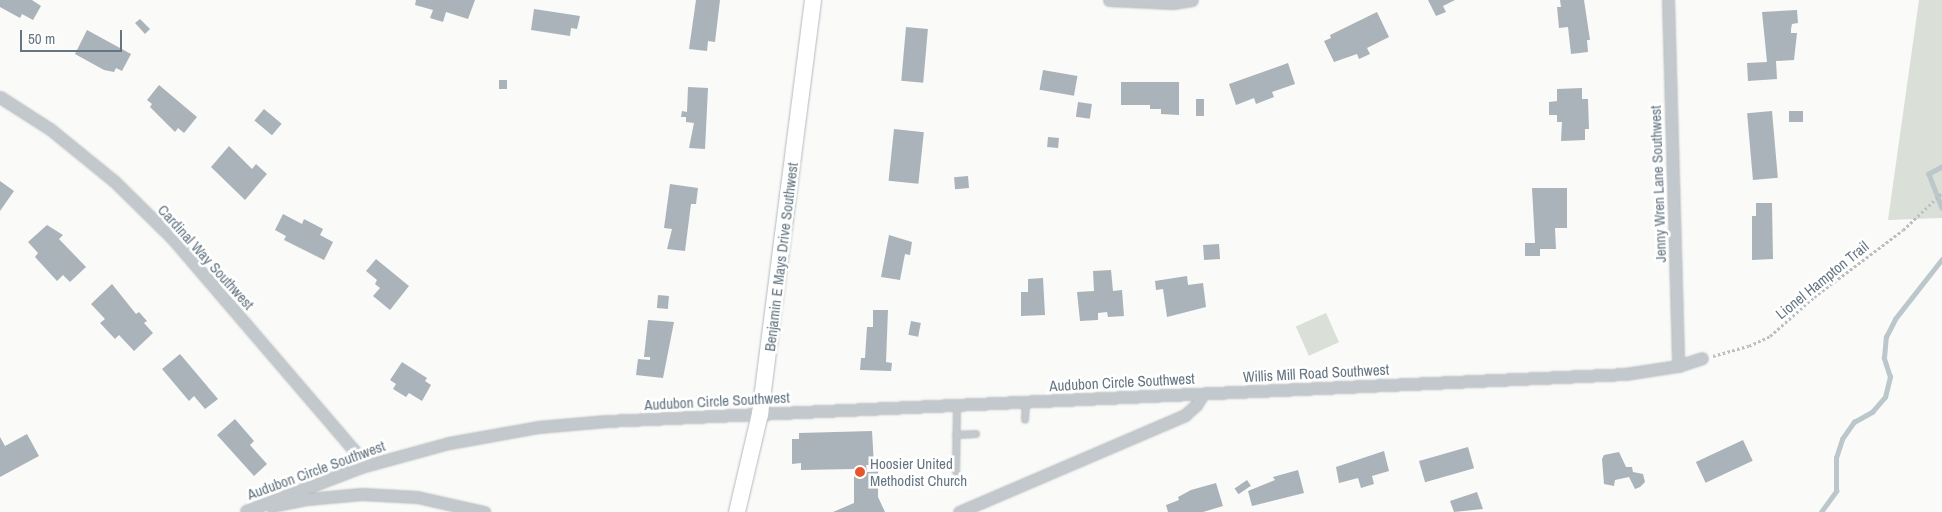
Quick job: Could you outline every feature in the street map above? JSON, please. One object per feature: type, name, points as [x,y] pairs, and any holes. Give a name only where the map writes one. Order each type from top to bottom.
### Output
[{"type":"street","name":"Benjamin E Mays Drive Southwest","points":[[737,512],[760,414],[813,0]]},
{"type":"street","points":[[1109,0],[1173,3],[1192,0]]},
{"type":"street","name":"Jenny Wren Lane Southwest","points":[[1668,0],[1678,366]]},
{"type":"street","name":"Cardinal Way Southwest","points":[[0,96],[50,129],[114,180],[172,238],[356,453],[362,467]]},
{"type":"street","name":"Willis Mill Road Southwest","points":[[1203,394],[1625,374],[1678,366],[1702,358]]},
{"type":"street","name":"Audubon Circle Southwest","points":[[245,512],[362,467],[449,443],[538,427],[957,404],[1203,394]]},
{"type":"street","points":[[960,512],[1185,414],[1196,405],[1203,394]]},
{"type":"street","points":[[245,512],[307,499],[362,494],[417,497],[484,512]]},
{"type":"lane","points":[[1025,420],[1026,402]]},
{"type":"lane","points":[[956,472],[957,404]]},
{"type":"lane","points":[[956,435],[976,434]]},
{"type":"path","name":"Lionel Hampton Trail","points":[[1702,358],[1749,346],[1770,336],[1814,296],[1903,230],[1942,193]]},
{"type":"shaded area","points":[[1919,0],[1942,0],[1942,218],[1888,220]]},
{"type":"shaded area","points":[[1326,313],[1339,342],[1309,356],[1296,326]]},
{"type":"building","points":[[0,0],[32,0],[41,6],[33,20],[22,14],[20,18],[0,7]]},
{"type":"building","points":[[416,0],[475,0],[468,19],[446,12],[443,22],[430,18],[433,10],[415,5]]},
{"type":"building","points":[[696,0],[720,0],[715,42],[708,41],[707,51],[689,49]]},
{"type":"building","points":[[1428,0],[1455,0],[1443,6],[1446,12],[1436,16]]},
{"type":"building","points":[[1560,0],[1584,0],[1590,40],[1587,40],[1588,52],[1571,54],[1568,27],[1559,28],[1557,7],[1561,7]]},
{"type":"building","points":[[534,9],[580,16],[577,29],[571,28],[570,36],[531,30]]},
{"type":"building","points":[[1797,10],[1798,23],[1792,24],[1791,29],[1791,33],[1797,33],[1794,60],[1776,61],[1777,79],[1748,81],[1747,63],[1767,62],[1762,12]]},
{"type":"building","points":[[1377,12],[1389,37],[1367,48],[1370,54],[1359,59],[1357,54],[1334,62],[1324,41],[1331,38],[1330,35]]},
{"type":"building","points":[[140,19],[150,29],[145,34],[135,23]]},
{"type":"building","points":[[906,27],[928,29],[923,83],[901,81]]},
{"type":"building","points":[[87,30],[131,54],[122,71],[116,68],[114,72],[104,70],[75,54]]},
{"type":"building","points":[[1288,63],[1295,84],[1272,92],[1274,97],[1256,104],[1254,98],[1236,105],[1229,84]]},
{"type":"building","points":[[1043,70],[1077,76],[1074,96],[1040,90]]},
{"type":"building","points":[[499,80],[507,80],[507,89],[499,89]]},
{"type":"building","points":[[1121,82],[1179,82],[1179,115],[1161,114],[1161,109],[1150,109],[1150,105],[1121,105]]},
{"type":"building","points":[[159,85],[197,117],[184,133],[178,128],[175,132],[150,107],[152,104],[147,100]]},
{"type":"building","points":[[688,87],[708,88],[705,149],[689,148],[694,123],[686,122],[686,117],[681,117],[682,111],[687,112]]},
{"type":"building","points":[[1582,88],[1582,99],[1588,99],[1589,129],[1585,129],[1585,140],[1561,141],[1562,122],[1557,122],[1557,115],[1549,115],[1549,102],[1557,101],[1557,89]]},
{"type":"building","points":[[1196,99],[1204,99],[1204,116],[1196,116]]},
{"type":"building","points":[[1078,102],[1092,104],[1090,119],[1076,117]]},
{"type":"building","points":[[264,109],[282,124],[272,135],[254,120]]},
{"type":"building","points":[[1772,111],[1778,178],[1753,180],[1747,113]]},
{"type":"building","points":[[1789,111],[1803,111],[1803,122],[1789,122]]},
{"type":"building","points":[[894,129],[924,132],[918,184],[889,181]]},
{"type":"building","points":[[1048,137],[1059,138],[1058,148],[1047,147]]},
{"type":"building","points":[[229,146],[252,169],[256,164],[267,174],[245,200],[211,167]]},
{"type":"building","points":[[968,176],[969,188],[955,189],[954,177]]},
{"type":"building","points":[[0,181],[14,191],[0,211]]},
{"type":"building","points":[[670,184],[698,188],[696,204],[691,204],[685,251],[667,249],[672,229],[664,228]]},
{"type":"building","points":[[1532,188],[1567,188],[1567,228],[1555,228],[1556,249],[1540,249],[1540,256],[1525,256],[1525,243],[1535,243]]},
{"type":"building","points":[[1756,203],[1772,203],[1773,259],[1752,260],[1752,216],[1756,216]]},
{"type":"building","points":[[283,214],[302,224],[304,219],[323,229],[320,235],[333,242],[324,260],[284,240],[286,236],[275,230]]},
{"type":"building","points":[[47,225],[63,235],[59,239],[86,267],[70,282],[63,275],[57,281],[35,257],[38,253],[28,242]]},
{"type":"building","points":[[889,235],[912,242],[910,255],[905,254],[900,280],[881,277]]},
{"type":"building","points":[[1219,244],[1220,259],[1204,260],[1203,245]]},
{"type":"building","points":[[376,259],[409,286],[390,310],[373,296],[380,288],[375,284],[377,280],[366,271]]},
{"type":"building","points":[[1111,270],[1113,291],[1122,290],[1124,316],[1108,317],[1107,312],[1098,313],[1098,320],[1080,321],[1077,292],[1094,291],[1093,271]]},
{"type":"building","points":[[1187,276],[1188,285],[1203,283],[1206,307],[1167,317],[1163,289],[1156,290],[1155,281]]},
{"type":"building","points":[[1043,278],[1045,315],[1021,316],[1021,292],[1028,292],[1028,279]]},
{"type":"building","points":[[112,284],[136,314],[139,312],[147,321],[144,323],[153,333],[134,351],[119,335],[115,339],[100,323],[105,319],[91,304]]},
{"type":"building","points":[[658,295],[669,296],[668,309],[657,308]]},
{"type":"building","points":[[873,310],[888,310],[886,362],[892,363],[891,371],[860,370],[861,358],[865,358],[867,327],[873,327]]},
{"type":"building","points":[[648,320],[674,322],[663,378],[636,375],[638,359],[650,360],[650,357],[644,357]]},
{"type":"building","points":[[911,321],[921,323],[918,337],[908,335]]},
{"type":"building","points":[[180,354],[218,399],[205,409],[194,396],[189,401],[162,369]]},
{"type":"building","points":[[402,362],[427,378],[425,381],[431,385],[422,401],[409,393],[406,397],[393,389],[396,384],[390,380]]},
{"type":"building","points":[[235,419],[254,441],[250,445],[267,464],[254,476],[217,435]]},
{"type":"building","name":"Hoosier United Methodist Church","points":[[872,431],[874,465],[866,465],[867,472],[878,471],[878,497],[885,512],[833,512],[854,503],[854,469],[801,470],[801,463],[792,464],[792,439],[799,439],[799,433]]},
{"type":"building","points":[[27,434],[39,456],[0,477],[0,437],[5,446]]},
{"type":"building","points":[[1743,440],[1753,461],[1706,483],[1696,462]]},
{"type":"building","points":[[1468,447],[1474,468],[1425,482],[1419,461]]},
{"type":"building","points":[[1384,451],[1389,471],[1372,476],[1374,484],[1361,488],[1358,478],[1339,483],[1336,467]]},
{"type":"building","points":[[1619,452],[1626,467],[1632,467],[1633,472],[1643,474],[1645,482],[1640,487],[1635,489],[1629,477],[1615,480],[1614,486],[1604,484],[1602,459],[1604,455]]},
{"type":"building","points":[[1298,470],[1304,493],[1252,506],[1248,491],[1275,480],[1273,477]]},
{"type":"building","points":[[1247,480],[1251,486],[1238,494],[1235,488]]},
{"type":"building","points":[[1216,483],[1223,506],[1203,512],[1168,512],[1166,505],[1179,500],[1178,497],[1191,490]]},
{"type":"building","points":[[1477,492],[1483,509],[1454,512],[1450,501]]},
{"type":"waterway","points":[[1942,167],[1929,174],[1942,208]]},
{"type":"waterway","points":[[1821,512],[1836,491],[1836,458],[1842,439],[1854,422],[1872,412],[1885,397],[1890,377],[1884,358],[1886,337],[1895,319],[1942,259]]},
{"type":"place","name":"Hoosier United Methodist Church","points":[[860,472]]}]
